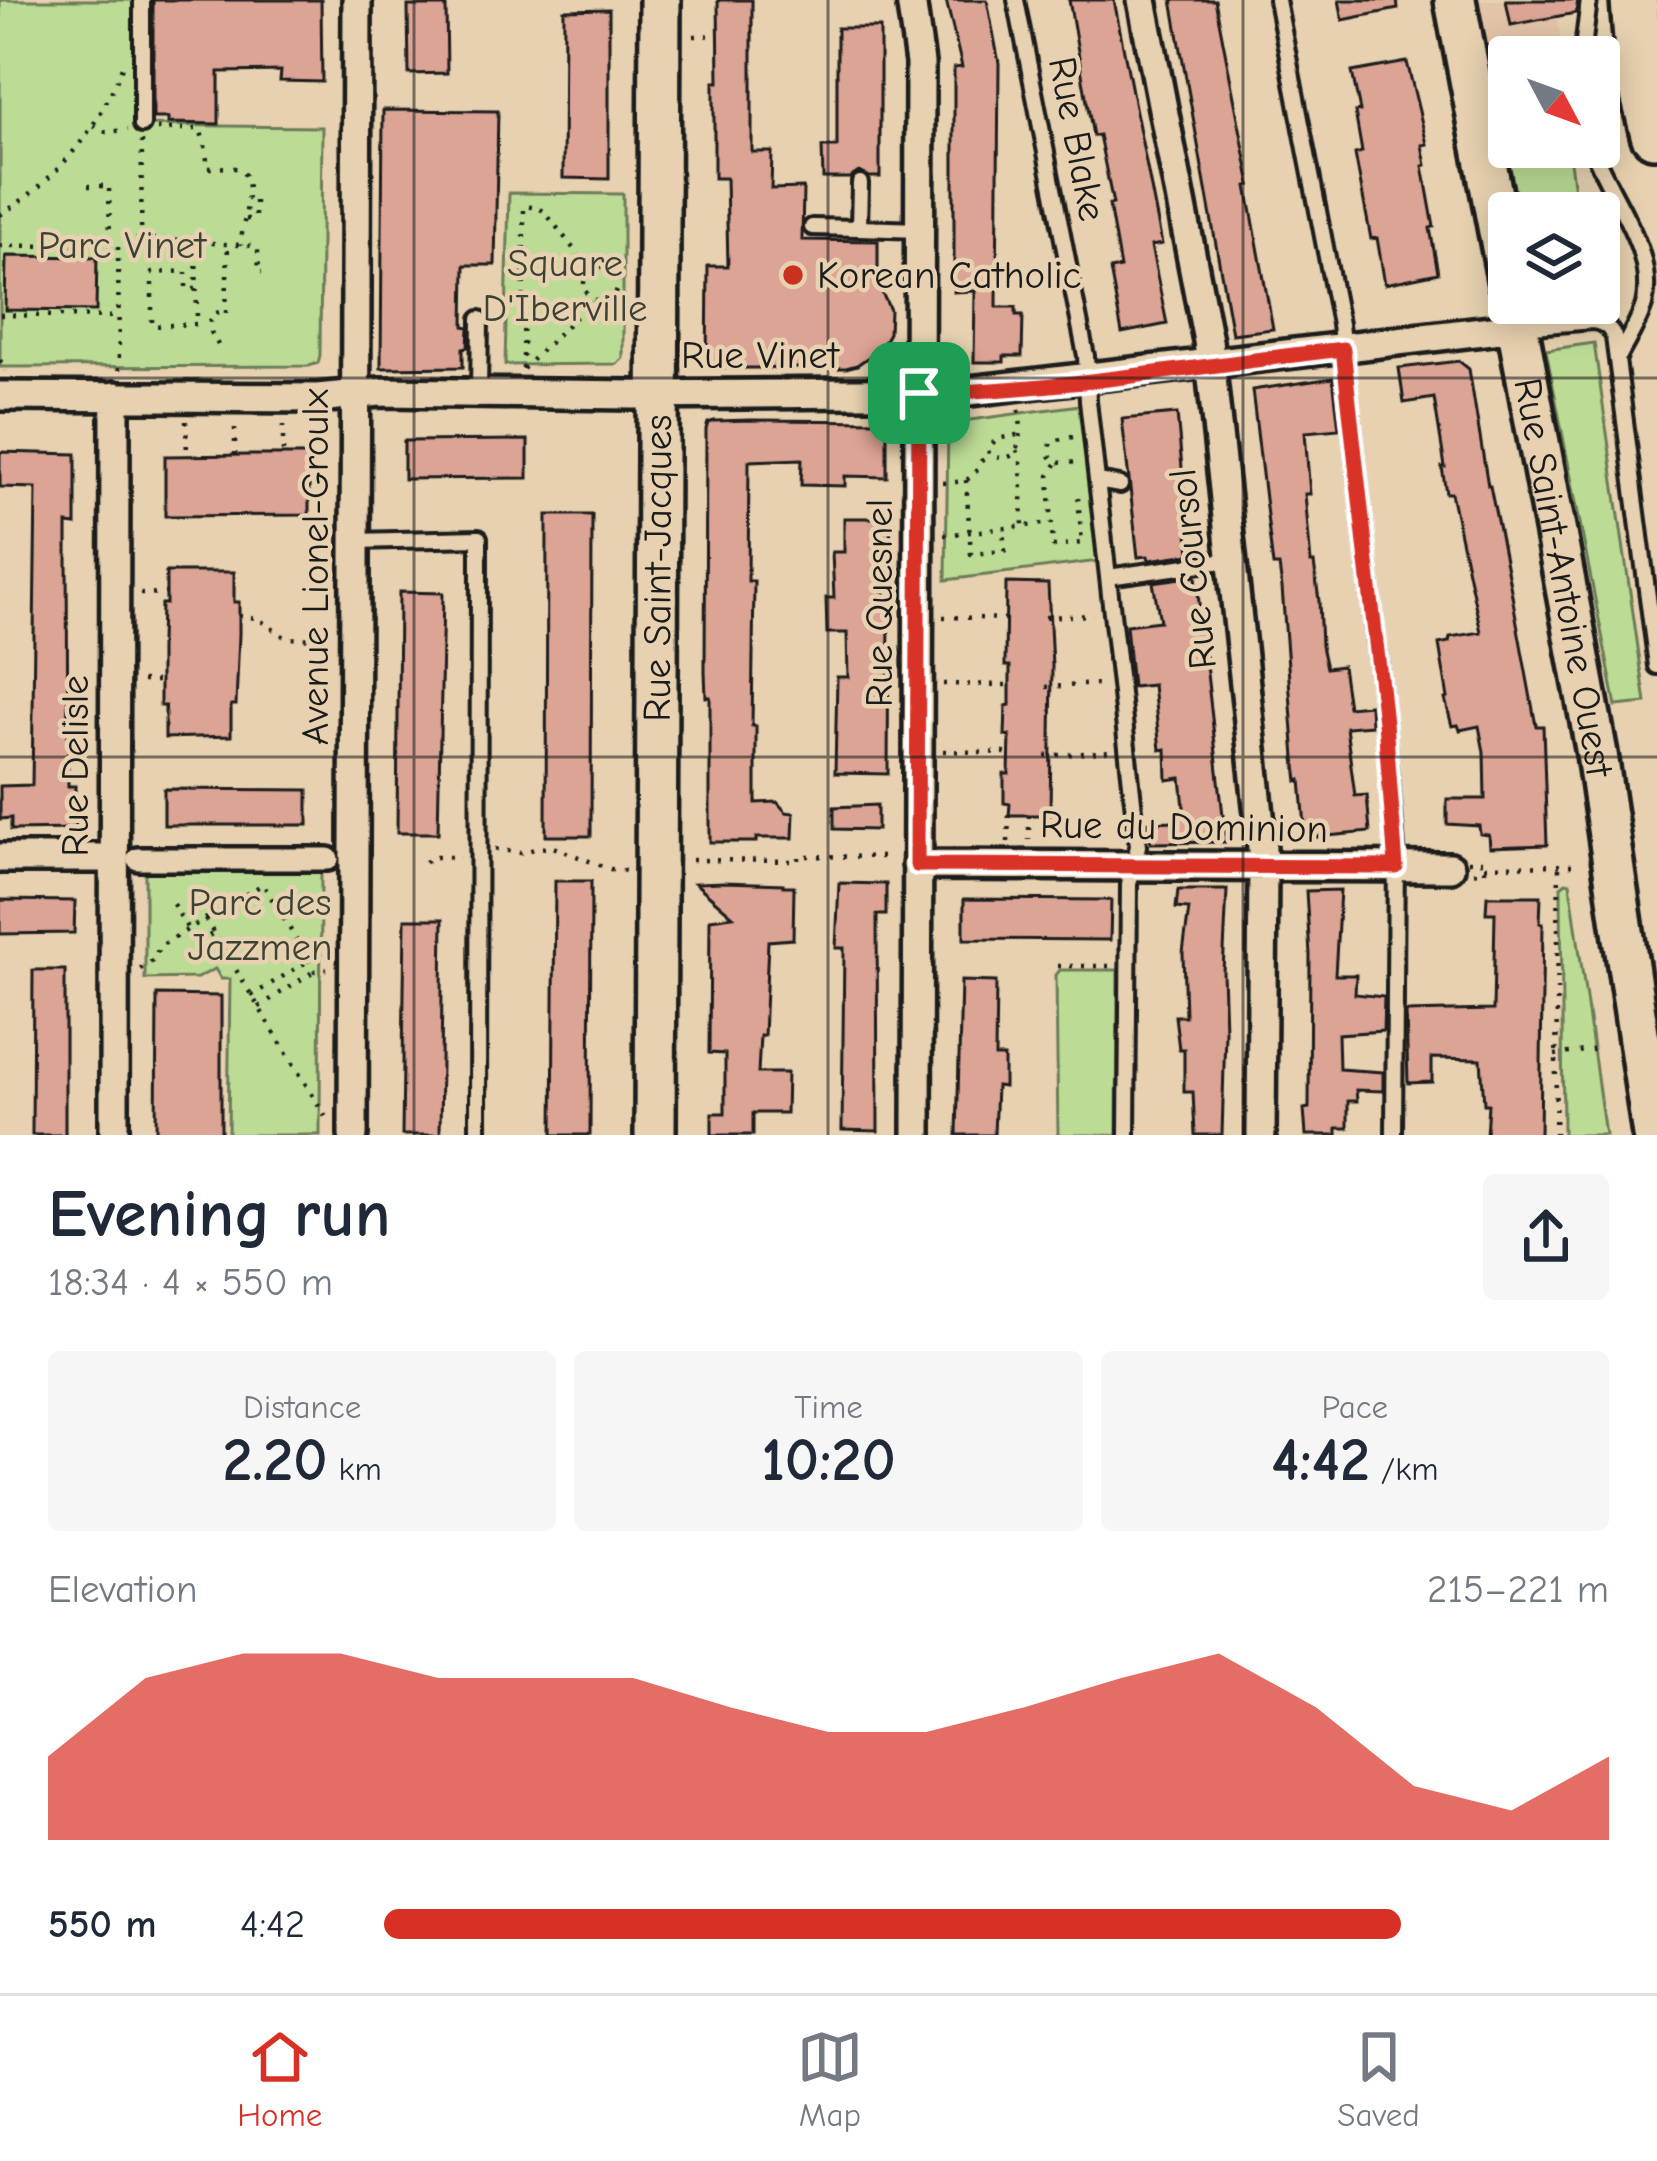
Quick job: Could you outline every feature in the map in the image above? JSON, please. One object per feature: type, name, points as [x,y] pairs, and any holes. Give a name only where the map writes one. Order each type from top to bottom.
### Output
[{"type":"highway","points":[[1634,0],[1640,78],[1654,134]]},
{"type":"main road","name":"Rue Saint-Jacques","points":[[655,1135],[660,0]]},
{"type":"main road","points":[[1456,0],[1492,192]]},
{"type":"main road","name":"Rue Saint-Antoine Ouest","points":[[1517,324],[1651,1070],[1654,1135]]},
{"type":"street","name":"Avenue Lionel-Groulx","points":[[340,1128],[355,541],[358,0]]},
{"type":"street","name":"Rue Quesnel","points":[[911,0],[920,63],[919,393],[904,861],[917,1135]]},
{"type":"street","name":"Rue Coursol","points":[[1142,0],[1207,329],[1264,866],[1261,1135]]},
{"type":"street","name":"Rue Vinet","points":[[3,384],[117,383],[317,398],[380,392],[962,392],[1343,349],[1488,320]]},
{"type":"street","name":"Rue Delisle","points":[[114,1135],[126,859],[117,383]]},
{"type":"street","points":[[0,858],[328,860]]},
{"type":"street","name":"Rue du Dominion","points":[[904,861],[1450,867]]},
{"type":"lane","points":[[138,127],[142,0]]},
{"type":"lane","name":"Rue Blake","points":[[1016,0],[1086,356],[1138,846],[1128,908],[1127,1135]]},
{"type":"lane","points":[[1277,0],[1343,349],[1385,722],[1396,867],[1394,1135]]},
{"type":"lane","points":[[1584,36],[1588,0]]},
{"type":"lane","points":[[1602,168],[1645,258],[1648,281],[1637,323],[1618,356]]},
{"type":"lane","points":[[859,228],[860,183]]},
{"type":"lane","points":[[812,227],[920,230]]},
{"type":"lane","points":[[479,393],[480,319]]},
{"type":"lane","points":[[1604,324],[1615,337],[1618,356],[1657,666]]},
{"type":"lane","points":[[1098,482],[1120,484]]},
{"type":"lane","points":[[355,541],[479,538],[478,1135]]},
{"type":"lane","points":[[1108,577],[1230,560]]},
{"type":"path","points":[[694,36],[718,35]]},
{"type":"path","points":[[0,215],[51,175],[93,126],[128,53]]},
{"type":"path","points":[[93,126],[106,132],[138,127]]},
{"type":"path","points":[[141,238],[142,129],[200,129],[208,169],[240,170],[253,198],[240,233],[241,245]]},
{"type":"path","points":[[88,186],[109,186],[118,316],[117,383]]},
{"type":"path","points":[[590,271],[545,212],[524,206],[523,369],[593,299]]},
{"type":"path","points":[[0,246],[114,245],[141,238],[241,245],[256,247],[262,272]]},
{"type":"path","points":[[196,241],[197,289],[197,324],[152,326],[152,273],[186,272],[186,290],[197,289]]},
{"type":"path","points":[[218,344],[210,321],[216,313],[226,312],[228,244]]},
{"type":"path","points":[[609,268],[618,289],[603,301],[593,299],[584,286],[590,271],[609,268]]},
{"type":"path","points":[[0,315],[118,316]]},
{"type":"path","points":[[0,360],[3,384]]},
{"type":"path","points":[[943,483],[974,477],[981,461],[1017,450],[1022,434],[1019,410]]},
{"type":"path","points":[[283,420],[283,455]]},
{"type":"path","points":[[186,421],[187,456]]},
{"type":"path","points":[[235,421],[235,455]]},
{"type":"path","points":[[991,456],[988,448],[997,439],[1022,434]]},
{"type":"path","points":[[1073,437],[1076,462],[1056,464],[1050,455],[1052,441],[1073,437]]},
{"type":"path","points":[[1017,450],[1024,527]]},
{"type":"path","points":[[1056,464],[1049,476],[1053,547],[1082,543],[1077,483]]},
{"type":"path","points":[[966,480],[971,554],[1005,551],[1004,529]]},
{"type":"path","points":[[943,535],[1052,523]]},
{"type":"path","points":[[140,593],[166,593]]},
{"type":"path","points":[[239,616],[257,618],[286,638],[329,638]]},
{"type":"path","points":[[1045,617],[1082,616]]},
{"type":"path","points":[[942,617],[1010,619]]},
{"type":"path","points":[[139,681],[160,681]]},
{"type":"path","points":[[942,684],[1010,685]]},
{"type":"path","points":[[1046,687],[1097,685]]},
{"type":"path","points":[[941,751],[1009,753]]},
{"type":"path","points":[[1045,756],[1103,752]]},
{"type":"path","points":[[1008,846],[1009,812]]},
{"type":"path","points":[[1029,815],[1029,846]]},
{"type":"path","points":[[489,850],[520,853],[553,847],[610,868],[634,871]]},
{"type":"path","points":[[425,862],[466,856]]},
{"type":"path","points":[[692,860],[799,861],[799,856],[819,856],[904,861]]},
{"type":"path","points":[[818,865],[819,856]]},
{"type":"path","points":[[1485,866],[1573,865]]},
{"type":"path","points":[[1555,1135],[1559,867]]},
{"type":"path","points":[[137,971],[154,960],[159,947],[263,884],[315,970]]},
{"type":"path","points":[[173,904],[196,943],[214,933]]},
{"type":"path","points":[[222,908],[228,918]]},
{"type":"path","points":[[205,919],[300,1075],[340,1128]]},
{"type":"path","points":[[251,996],[310,961]]},
{"type":"path","points":[[1058,966],[1119,966]]},
{"type":"path","points":[[259,1007],[315,970],[327,969]]},
{"type":"path","points":[[278,980],[285,990]]},
{"type":"path","points":[[1555,1055],[1598,1049]]},
{"type":"path","points":[[287,1083],[300,1075]]},
{"type":"shaded area","points":[[1479,0],[1560,0],[1560,36],[1488,36],[1488,50]]},
{"type":"green space","name":"Parc Vinet","points":[[0,0],[135,0],[134,125],[322,127],[318,363],[0,367]]},
{"type":"green space","points":[[1510,168],[1571,168],[1574,192],[1515,192]]},
{"type":"green space","name":"Square D'Iberville","points":[[509,193],[623,194],[623,358],[617,364],[505,365]]},
{"type":"green space","points":[[1594,343],[1646,703],[1616,706],[1546,350]]},
{"type":"green space","points":[[1080,405],[1099,561],[946,580],[948,423]]},
{"type":"green space","name":"Parc des Jazzmen","points":[[145,863],[321,865],[320,1135],[228,1135],[230,979],[221,979],[215,969],[197,978],[145,979]]},
{"type":"green space","points":[[1570,883],[1605,1135],[1563,1135],[1561,886]]},
{"type":"green space","points":[[1060,970],[1118,970],[1117,1135],[1058,1135],[1056,975]]},
{"type":"building","points":[[153,0],[321,0],[322,82],[280,81],[281,71],[219,72],[219,124],[168,123],[168,118],[153,118]]},
{"type":"building","name":"Korean Catholic","points":[[718,0],[752,0],[752,152],[772,152],[771,189],[803,188],[802,240],[878,241],[878,284],[890,310],[889,333],[880,349],[857,365],[707,368],[708,266],[728,266],[726,178],[714,178]]},
{"type":"building","points":[[946,0],[987,0],[999,63],[997,307],[1016,307],[1016,315],[1023,315],[1022,356],[1004,356],[1004,362],[974,362],[975,291],[954,292],[954,68],[962,67]]},
{"type":"building","points":[[1069,0],[1114,0],[1162,244],[1151,246],[1167,324],[1122,333],[1110,270],[1120,268],[1109,205],[1113,204],[1099,135],[1093,136]]},
{"type":"building","points":[[1172,0],[1215,0],[1273,329],[1232,334]]},
{"type":"building","points":[[1339,0],[1397,0],[1398,9],[1343,20]]},
{"type":"building","points":[[1506,0],[1578,0],[1576,13],[1511,25]]},
{"type":"building","points":[[408,6],[446,6],[447,73],[409,74]]},
{"type":"building","points":[[609,9],[609,179],[563,178],[564,10]]},
{"type":"building","points":[[837,28],[880,28],[880,177],[859,172],[850,178],[823,178],[822,147],[837,147]]},
{"type":"building","points":[[1407,62],[1427,144],[1422,145],[1423,166],[1438,273],[1385,284],[1355,154],[1362,152],[1352,72]]},
{"type":"building","points":[[383,110],[498,111],[495,265],[465,265],[464,326],[469,327],[463,367],[381,368]]},
{"type":"building","points":[[6,256],[97,257],[96,311],[5,310]]},
{"type":"building","points":[[1459,361],[1469,369],[1536,726],[1543,726],[1547,845],[1490,847],[1489,835],[1480,834],[1479,826],[1447,824],[1447,799],[1485,799],[1484,752],[1479,726],[1460,730],[1452,726],[1439,644],[1449,642],[1450,637],[1481,632],[1451,493],[1446,493],[1434,398],[1404,403],[1399,368]]},
{"type":"building","points":[[1333,378],[1339,429],[1305,432],[1310,494],[1305,494],[1326,668],[1342,666],[1348,707],[1370,705],[1371,725],[1346,727],[1355,796],[1367,795],[1370,832],[1306,838],[1282,588],[1279,566],[1273,566],[1252,390]]},
{"type":"building","points":[[1177,414],[1190,554],[1149,560],[1138,557],[1122,419]]},
{"type":"building","points":[[714,421],[887,421],[887,477],[845,476],[845,486],[801,485],[802,459],[749,461],[756,803],[777,802],[794,813],[793,838],[710,842],[706,429]]},
{"type":"building","points":[[528,440],[528,478],[404,479],[404,441]]},
{"type":"building","points":[[0,452],[76,454],[76,525],[67,524],[68,786],[75,786],[75,829],[11,830],[11,818],[0,819],[0,786],[32,785],[36,488],[0,487]]},
{"type":"building","points":[[309,455],[309,515],[165,516],[165,456]]},
{"type":"building","points":[[547,515],[592,515],[591,836],[546,836]]},
{"type":"building","points":[[844,518],[890,518],[891,551],[882,551],[882,591],[889,605],[888,774],[835,773],[837,677],[848,677],[847,633],[827,633],[826,598],[834,598],[832,552],[844,552]]},
{"type":"building","points":[[166,572],[234,572],[239,634],[231,736],[165,738],[160,643]]},
{"type":"building","points":[[1196,576],[1226,842],[1151,843],[1148,822],[1185,817],[1181,778],[1167,780],[1153,685],[1132,687],[1126,625],[1160,621],[1153,582]]},
{"type":"building","points":[[1006,583],[1048,584],[1050,815],[1009,815],[1010,804],[1004,803],[1010,735],[1005,736],[1006,706],[1010,705],[1010,666],[1005,666]]},
{"type":"building","points":[[399,592],[443,593],[438,833],[397,833]]},
{"type":"building","points":[[164,789],[308,790],[308,825],[164,825]]},
{"type":"building","points":[[877,805],[877,830],[834,829],[834,807]]},
{"type":"building","points":[[555,881],[591,881],[590,1135],[553,1135]]},
{"type":"building","points":[[695,883],[794,886],[793,939],[768,941],[758,1073],[787,1073],[786,1113],[753,1113],[753,1135],[712,1135],[712,1113],[725,1113],[725,1054],[709,1053],[710,919],[733,916]]},
{"type":"building","points":[[839,883],[886,884],[886,915],[877,915],[878,1131],[842,1130],[844,948],[836,948]]},
{"type":"building","points":[[1178,890],[1227,890],[1222,1135],[1195,1135],[1193,1092],[1184,1092],[1184,1049],[1179,1049],[1175,1016],[1185,1016],[1183,953],[1189,909],[1176,908]]},
{"type":"building","points":[[1340,890],[1335,975],[1356,975],[1355,994],[1384,997],[1383,1031],[1338,1034],[1339,1069],[1383,1072],[1383,1091],[1356,1090],[1357,1101],[1348,1101],[1348,1128],[1337,1128],[1337,1135],[1306,1135],[1310,955],[1306,891]]},
{"type":"building","points":[[1487,896],[1541,896],[1540,1135],[1486,1135],[1488,1104],[1484,1104],[1481,1059],[1432,1058],[1432,1082],[1408,1083],[1406,1012],[1493,1010],[1495,913],[1486,913]]},
{"type":"building","points":[[964,899],[1111,900],[1110,940],[964,939]]},
{"type":"building","points":[[0,900],[75,901],[74,933],[0,934]]},
{"type":"building","points":[[405,919],[443,919],[440,1135],[402,1135]]},
{"type":"building","points":[[33,970],[65,970],[65,1135],[32,1135]]},
{"type":"building","points":[[961,981],[996,982],[995,1057],[1004,1057],[1004,1087],[996,1086],[994,1135],[957,1135]]},
{"type":"building","points":[[157,995],[221,996],[221,1135],[156,1135]]},
{"type":"place","name":"Korean Catholic","points":[[793,275]]},
{"type":"route","points":[[1343,349],[1385,722],[1396,867],[917,865],[919,393],[1088,380],[1343,349]]}]
